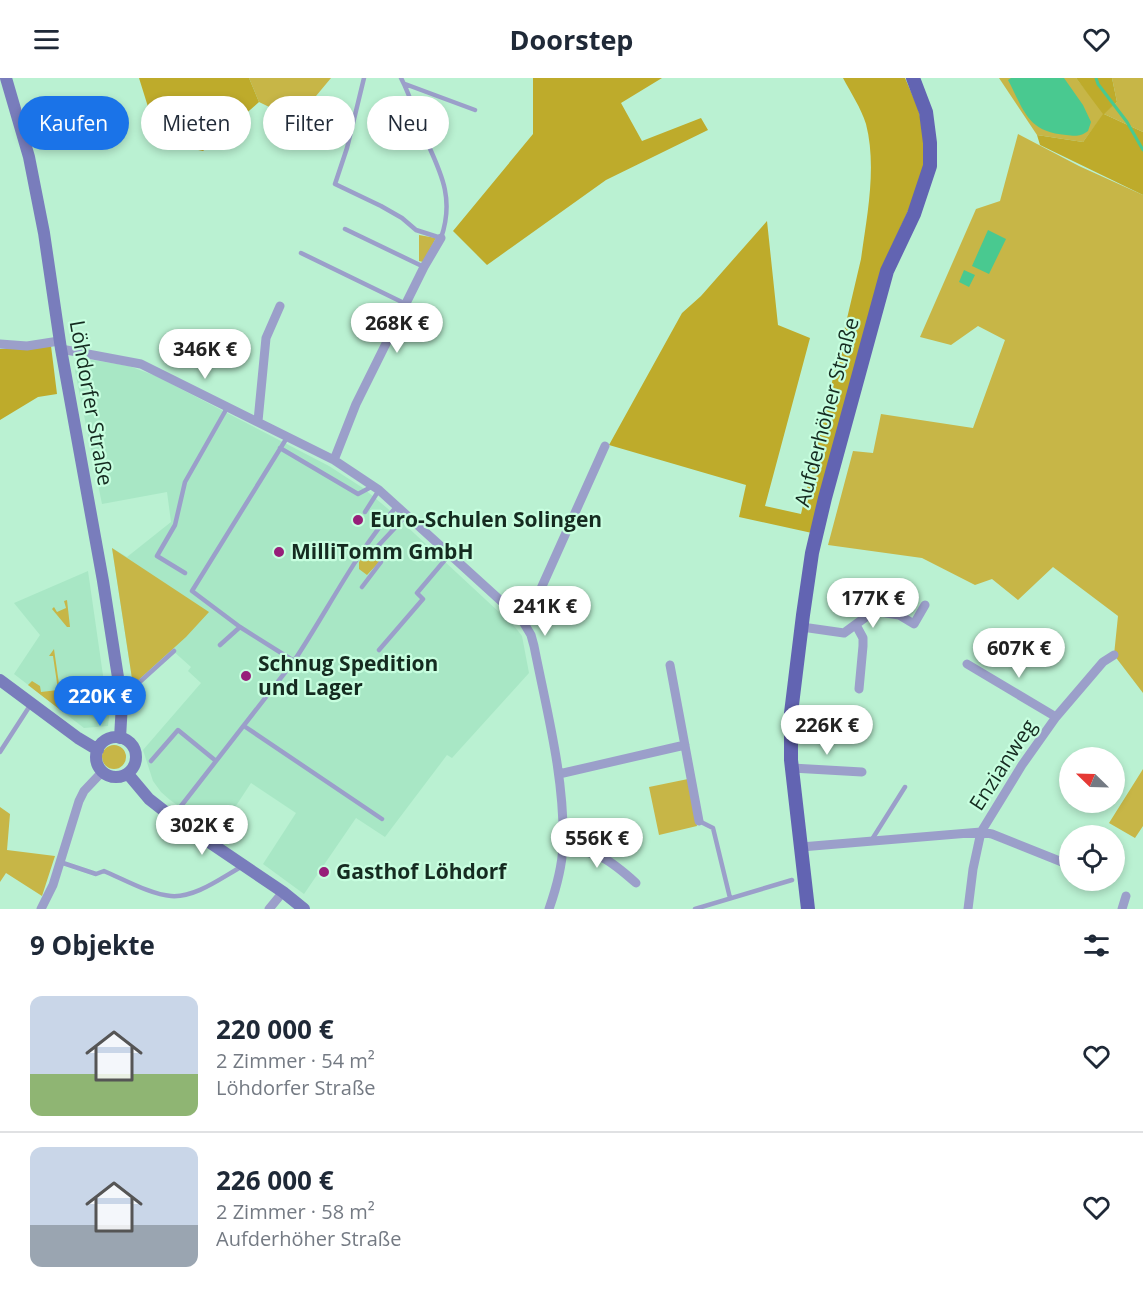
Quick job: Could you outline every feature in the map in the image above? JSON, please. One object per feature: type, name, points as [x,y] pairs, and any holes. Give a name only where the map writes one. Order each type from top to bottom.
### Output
[{"type":"main road","name":"Löhdorfer Straße","points":[[6,78],[34,180],[60,345],[123,703],[120,738]]},
{"type":"main road","name":"Aufderhöher Straße","points":[[808,909],[792,768],[791,713],[812,553],[892,257],[914,214],[930,166],[926,112],[913,78]]},
{"type":"main road","points":[[0,680],[78,738],[98,750]]},
{"type":"main road","points":[[120,738],[131,745],[136,757],[128,774],[115,777],[102,772],[98,765],[98,750],[107,740],[120,738]]},
{"type":"main road","points":[[128,774],[149,799],[172,818],[244,865],[304,909]]},
{"type":"street","points":[[334,460],[356,404],[423,267],[441,238]]},
{"type":"street","points":[[258,422],[266,339],[280,306]]},
{"type":"street","points":[[0,344],[60,345],[141,364],[334,460],[376,488],[522,620],[531,635],[534,646],[559,774],[562,804],[563,847],[549,909]]},
{"type":"street","points":[[522,620],[531,610],[605,446]]},
{"type":"street","points":[[802,627],[847,632],[874,611],[899,615],[914,624],[925,605]]},
{"type":"street","points":[[856,625],[863,638],[858,689]]},
{"type":"street","name":"Enzianweg","points":[[968,909],[981,832],[1022,765],[1056,717],[1103,662],[1114,655]]},
{"type":"street","points":[[670,664],[699,821]]},
{"type":"street","name":"Enzianweg","points":[[967,664],[1056,717]]},
{"type":"street","points":[[559,774],[686,745]]},
{"type":"street","points":[[792,768],[861,772]]},
{"type":"street","points":[[41,909],[53,885],[81,796],[102,772]]},
{"type":"street","name":"Enzianweg","points":[[801,847],[981,832],[992,834],[1059,861]]},
{"type":"street","points":[[563,847],[592,852],[603,857],[619,867],[636,883]]},
{"type":"street","points":[[269,909],[283,892]]},
{"type":"street","points":[[1122,909],[1126,896]]},
{"type":"lane","points":[[364,78],[347,148],[335,184],[381,206],[402,218],[416,230],[441,238],[446,225],[444,180],[401,78]]},
{"type":"lane","points":[[404,84],[475,110]]},
{"type":"lane","points":[[345,229],[423,267]]},
{"type":"lane","points":[[301,253],[406,304]]},
{"type":"lane","points":[[185,573],[157,556],[175,525],[185,482],[228,406]]},
{"type":"lane","points":[[288,436],[192,591],[240,627],[294,661]]},
{"type":"lane","points":[[280,448],[358,494],[376,488]]},
{"type":"lane","points":[[365,512],[376,488]]},
{"type":"lane","points":[[172,818],[294,661],[352,568],[397,506]]},
{"type":"lane","points":[[362,586],[381,562],[381,550],[377,547],[407,515]]},
{"type":"lane","points":[[379,650],[423,599],[417,593],[450,554]]},
{"type":"lane","points":[[220,645],[240,627]]},
{"type":"lane","points":[[121,693],[133,688],[174,651]]},
{"type":"lane","points":[[0,752],[33,703]]},
{"type":"lane","points":[[244,726],[382,819]]},
{"type":"lane","points":[[151,761],[178,730],[216,761]]},
{"type":"lane","points":[[870,842],[905,787]]},
{"type":"lane","points":[[699,821],[713,828],[730,898]]},
{"type":"lane","points":[[60,862],[96,874],[104,871],[153,891],[173,896],[198,890],[244,865]]},
{"type":"lane","points":[[695,909],[792,880]]},
{"type":"shaded area","points":[[139,78],[249,78],[259,102],[251,109],[251,96],[145,96]]},
{"type":"shaded area","points":[[249,78],[331,78],[316,96],[263,96],[263,104],[259,102]]},
{"type":"shaded area","points":[[533,78],[662,78],[621,103],[642,141],[701,118],[708,130],[606,180],[487,265],[453,231],[533,134]]},
{"type":"shaded area","points":[[843,78],[905,78],[918,108],[925,139],[923,170],[918,189],[886,259],[812,533],[739,517],[746,485],[609,445],[682,313],[701,296],[767,221],[778,325],[810,338],[765,506],[801,514],[861,259],[870,192],[871,157],[866,124]]},
{"type":"shaded area","points":[[999,78],[1076,78],[1104,113],[1117,102],[1112,78],[1143,78],[1143,132],[1104,114],[1083,142],[1037,135]]},
{"type":"shaded area","points":[[1011,78],[1064,78],[1083,105],[1091,122],[1088,131],[1077,136],[1066,135],[1053,133],[1035,124],[1028,118],[1018,101],[1008,80]]},
{"type":"shaded area","points":[[1076,78],[1112,78],[1117,102],[1104,114],[1143,132],[1143,195],[1040,145],[1037,135],[1083,142],[1103,114]]},
{"type":"shaded area","points":[[1018,134],[1079,166],[1143,195],[1143,693],[1114,655],[1118,616],[1053,567],[1018,600],[992,579],[975,585],[922,558],[828,545],[853,451],[873,453],[881,414],[973,428],[1005,340],[978,326],[951,345],[920,337],[976,209],[1000,201]]},
{"type":"shaded area","points":[[988,230],[1006,239],[989,274],[972,266]]},
{"type":"shaded area","points":[[419,235],[436,238],[423,262],[419,261]]},
{"type":"shaded area","points":[[964,270],[975,275],[969,287],[959,282]]},
{"type":"shaded area","points":[[51,346],[57,394],[38,397],[0,420],[0,349]]},
{"type":"shaded area","points":[[87,359],[129,366],[156,376],[329,466],[363,488],[387,508],[522,636],[529,673],[452,758],[447,755],[385,837],[356,818],[304,894],[263,864],[296,813],[251,783],[218,833],[170,800],[153,781],[143,750],[201,683],[188,671],[191,667],[172,650],[133,685],[112,548],[127,557],[171,522],[167,492],[102,504],[75,371],[78,361]]},
{"type":"shaded area","points":[[112,548],[209,612],[186,637],[133,685]]},
{"type":"shaded area","points":[[371,548],[379,554],[380,561],[367,575],[359,569],[359,562]]},
{"type":"shaded area","points":[[88,571],[109,717],[108,726],[84,728],[14,674],[40,635],[14,603]]},
{"type":"shaded area","points":[[67,600],[70,627],[67,627],[52,609],[54,607],[57,612],[66,608],[64,601]]},
{"type":"shaded area","points":[[54,649],[63,712],[28,685],[32,681],[40,686],[41,692],[58,690],[53,656],[49,656]]},
{"type":"shaded area","points":[[114,745],[119,746],[125,752],[125,762],[119,768],[114,769],[109,768],[103,762],[102,757],[103,752],[109,746]]},
{"type":"shaded area","points":[[1143,769],[1143,826],[1135,838],[1125,832],[1125,825],[1109,823],[1115,813],[1125,813],[1125,798]]},
{"type":"shaded area","points":[[688,779],[697,826],[659,835],[649,787]]},
{"type":"shaded area","points":[[0,807],[10,814],[7,850],[55,856],[42,896],[6,873],[0,882]]},
{"type":"waterway","points":[[1096,78],[1098,84],[1127,122],[1143,150]]},
{"type":"place","name":"Euro-Schulen Solingen","points":[[358,520]]},
{"type":"place","name":"MilliTomm GmbH","points":[[279,552]]},
{"type":"place","name":"Schnug Spedition und Lager","points":[[246,676]]},
{"type":"place","name":"Gasthof Löhdorf","points":[[324,872]]}]
